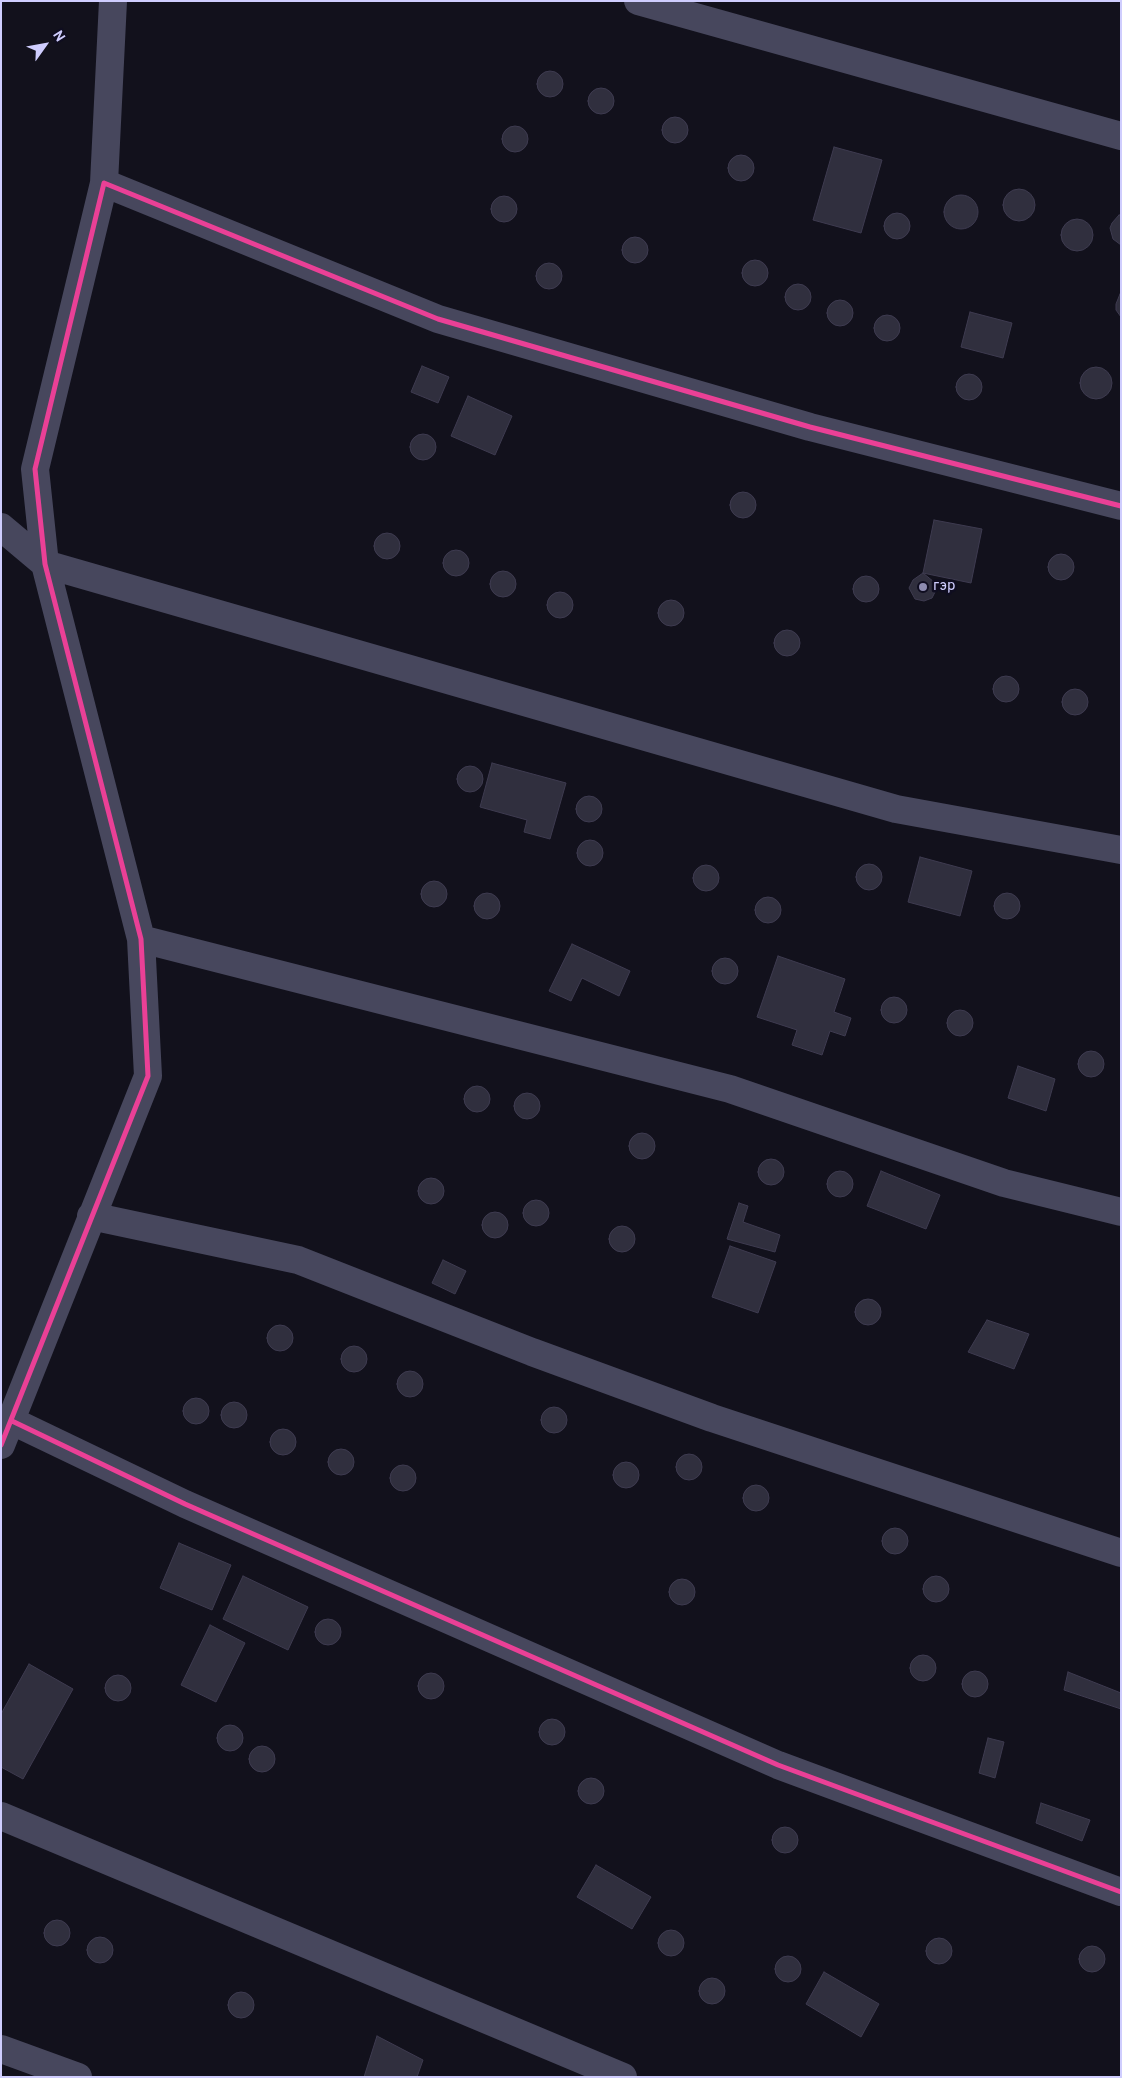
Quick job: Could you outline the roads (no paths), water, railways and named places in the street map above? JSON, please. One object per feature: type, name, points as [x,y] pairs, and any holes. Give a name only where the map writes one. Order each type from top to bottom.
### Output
[{"type":"street","points":[[113,1],[104,183],[36,469],[46,564],[141,939],[148,1076],[6,1433],[185,1504],[778,1765],[1121,1892]]},
{"type":"street","points":[[638,1],[1121,136]]},
{"type":"street","points":[[104,183],[438,319],[810,427],[1121,506]]},
{"type":"street","points":[[1,527],[46,564],[896,809],[1121,850]]},
{"type":"street","points":[[141,939],[730,1089],[1004,1182],[1121,1212]]},
{"type":"street","points":[[91,1216],[298,1260],[532,1352],[712,1418],[1121,1553]]},
{"type":"street","points":[[1,1816],[623,2077]]},
{"type":"street","points":[[1,2049],[78,2077]]},
{"type":"place","name":"гэр","points":[[923,587]]}]
